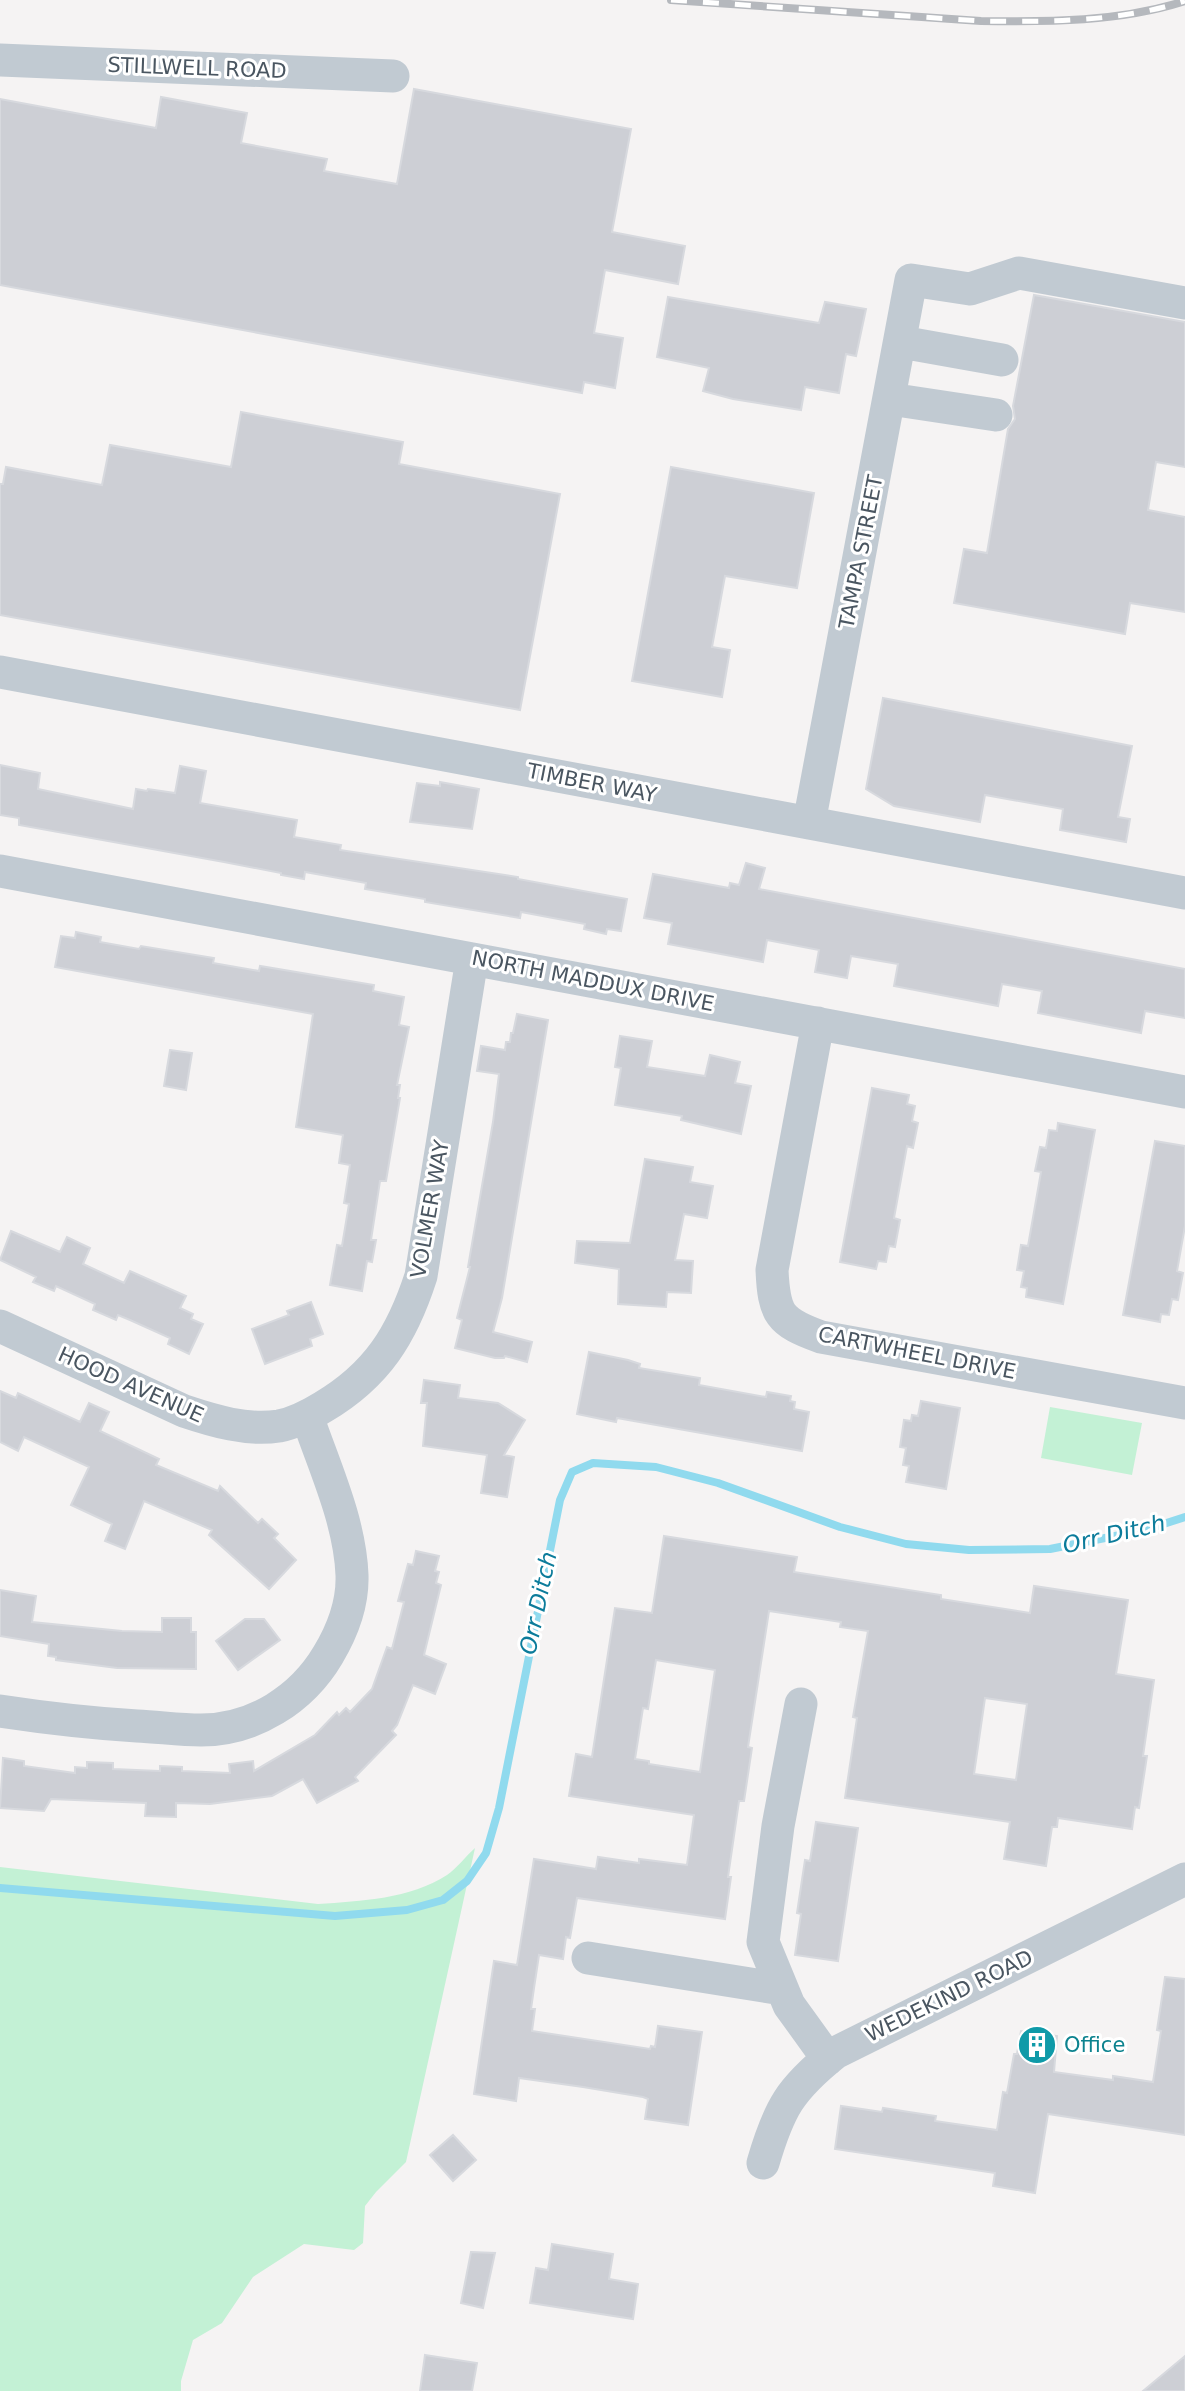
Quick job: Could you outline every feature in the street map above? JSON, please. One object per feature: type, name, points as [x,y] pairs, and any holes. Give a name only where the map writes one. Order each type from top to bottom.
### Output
[{"type":"street","name":"STILLWELL ROAD","points":[[0,60],[393,76]]},
{"type":"street","name":"TAMPA STREET","points":[[809,823],[911,280],[970,289],[1019,274],[1185,303]]},
{"type":"street","points":[[901,342],[1002,360]]},
{"type":"street","points":[[890,399],[996,415]]},
{"type":"street","name":"TIMBER WAY","points":[[0,672],[1185,894]]},
{"type":"street","name":"NORTH MADDUX DRIVE","points":[[0,871],[1185,1092]]},
{"type":"street","name":"VOLMER WAY","points":[[307,1416],[344,1394],[372,1369],[393,1342],[410,1308],[421,1276],[472,959]]},
{"type":"street","name":"CARTWHEEL DRIVE","points":[[818,1023],[772,1270],[773,1293],[778,1310],[789,1323],[821,1337],[1185,1403]]},
{"type":"street","name":"HOOD AVENUE","points":[[0,1326],[184,1411],[216,1422],[280,1426],[307,1416]]},
{"type":"street","points":[[0,1711],[76,1722],[204,1730],[241,1723],[273,1711],[298,1694],[322,1666],[340,1634],[349,1606],[352,1575],[347,1538],[307,1416]]},
{"type":"street","points":[[801,1703],[778,1826],[763,1942],[789,2005],[828,2059]]},
{"type":"street","name":"WEDEKIND ROAD","points":[[763,2163],[774,2124],[789,2098],[809,2074],[835,2053],[1185,1879]]},
{"type":"street","points":[[588,1958],[782,1989]]},
{"type":"green space","points":[[1050,1407],[1142,1423],[1132,1475],[1041,1458]]},
{"type":"green space","points":[[475,1848],[406,2162],[365,2206],[363,2243],[354,2250],[304,2244],[253,2277],[222,2323],[193,2340],[181,2381],[181,2391],[0,2391],[0,1867],[318,1904],[385,1897],[417,1889],[447,1875]]},
{"type":"building","points":[[414,89],[631,129],[612,232],[685,246],[678,284],[605,270],[594,333],[623,338],[615,388],[584,382],[582,393],[0,285],[0,99],[156,128],[161,97],[247,113],[241,143],[327,159],[324,171],[397,184]]},
{"type":"building","points":[[1034,295],[1185,322],[1185,467],[1156,462],[1148,510],[1185,517],[1185,612],[1130,603],[1125,634],[954,603],[964,549],[987,553],[1008,429],[1015,419],[1013,406]]},
{"type":"building","points":[[668,297],[819,323],[825,302],[866,309],[856,356],[846,354],[839,393],[805,387],[801,410],[733,399],[703,391],[709,368],[657,357]]},
{"type":"building","points":[[241,412],[403,442],[399,464],[560,494],[520,710],[0,615],[0,484],[3,484],[6,467],[102,485],[110,445],[231,467]]},
{"type":"building","points":[[671,467],[814,493],[797,588],[725,576],[712,647],[730,650],[722,697],[632,681]]},
{"type":"building","points":[[883,698],[1132,746],[1118,817],[1130,819],[1126,842],[1060,830],[1063,809],[985,795],[980,822],[894,806],[866,789]]},
{"type":"building","points":[[0,765],[40,773],[38,789],[133,809],[136,789],[175,793],[180,766],[206,771],[200,803],[297,820],[294,837],[341,845],[340,850],[518,877],[627,899],[621,931],[607,929],[606,934],[584,929],[585,924],[521,912],[520,918],[425,902],[425,899],[365,889],[366,883],[305,872],[304,879],[19,825],[19,818],[0,815]]},
{"type":"building","points":[[440,782],[479,789],[472,829],[410,822],[417,783],[440,786]]},
{"type":"building","points":[[746,863],[765,868],[759,889],[1185,969],[1185,1018],[1145,1011],[1141,1033],[1038,1013],[1042,991],[1002,984],[998,1006],[894,986],[898,964],[851,956],[847,978],[815,972],[819,950],[767,940],[763,962],[668,944],[672,923],[644,918],[653,874],[729,888],[730,883],[739,885]]},
{"type":"building","points":[[76,932],[101,937],[100,942],[214,958],[213,963],[259,971],[260,966],[374,985],[373,991],[404,997],[399,1025],[409,1027],[397,1085],[400,1085],[400,1098],[386,1181],[380,1181],[371,1240],[376,1240],[372,1262],[367,1261],[362,1291],[330,1285],[337,1245],[342,1246],[349,1204],[344,1203],[350,1165],[339,1163],[343,1135],[296,1127],[313,1014],[55,967],[61,936],[75,938]]},
{"type":"building","points":[[517,1014],[548,1020],[502,1298],[493,1332],[532,1342],[527,1362],[505,1356],[495,1358],[455,1348],[462,1320],[457,1318],[470,1267],[499,1074],[477,1071],[481,1046],[505,1050],[506,1042],[510,1042],[513,1033]]},
{"type":"building","points":[[620,1036],[652,1041],[647,1067],[705,1076],[710,1055],[740,1062],[735,1083],[751,1086],[741,1134],[681,1120],[682,1116],[615,1105],[621,1068],[615,1067]]},
{"type":"building","points":[[170,1050],[192,1053],[186,1090],[164,1086]]},
{"type":"building","points":[[872,1088],[909,1095],[907,1104],[915,1106],[912,1121],[918,1123],[913,1148],[907,1146],[894,1218],[900,1220],[895,1247],[889,1246],[886,1262],[878,1261],[876,1269],[840,1262]]},
{"type":"building","points":[[1058,1123],[1095,1130],[1063,1304],[1026,1297],[1027,1288],[1021,1287],[1024,1271],[1017,1270],[1021,1245],[1028,1246],[1041,1172],[1035,1171],[1040,1147],[1046,1148],[1049,1130],[1057,1131]]},
{"type":"building","points":[[1155,1141],[1185,1146],[1185,1226],[1177,1271],[1183,1273],[1178,1300],[1172,1299],[1169,1315],[1161,1314],[1160,1322],[1123,1315]]},
{"type":"building","points":[[645,1159],[693,1167],[690,1182],[713,1186],[707,1218],[684,1214],[675,1260],[693,1261],[691,1293],[667,1292],[666,1307],[618,1304],[619,1269],[575,1263],[577,1241],[630,1243]]},
{"type":"building","points":[[11,1231],[60,1252],[67,1237],[90,1248],[83,1264],[124,1283],[130,1271],[186,1296],[180,1308],[193,1314],[191,1319],[203,1324],[189,1354],[168,1344],[170,1338],[118,1315],[116,1320],[93,1310],[95,1304],[56,1286],[54,1291],[33,1282],[36,1277],[0,1260]]},
{"type":"building","points":[[311,1302],[323,1334],[310,1339],[312,1346],[265,1364],[252,1329],[289,1315],[287,1311]]},
{"type":"building","points":[[589,1352],[628,1360],[640,1364],[639,1368],[700,1378],[699,1385],[766,1397],[767,1392],[791,1396],[790,1401],[795,1402],[794,1409],[809,1412],[802,1451],[617,1418],[616,1422],[577,1414]]},
{"type":"building","points":[[424,1380],[460,1385],[458,1398],[498,1403],[525,1420],[504,1455],[514,1457],[507,1497],[481,1493],[487,1455],[423,1446],[427,1403],[421,1403]]},
{"type":"building","points":[[0,1391],[16,1398],[18,1393],[80,1422],[89,1403],[109,1412],[100,1431],[159,1459],[156,1465],[218,1491],[220,1486],[258,1523],[262,1519],[278,1534],[274,1538],[296,1560],[269,1589],[209,1535],[212,1530],[144,1501],[125,1549],[105,1541],[112,1524],[71,1505],[89,1467],[24,1437],[18,1451],[0,1442]]},
{"type":"building","points":[[921,1401],[960,1408],[946,1489],[906,1482],[909,1466],[903,1465],[906,1448],[900,1447],[904,1420],[911,1421],[912,1415],[918,1416]]},
{"type":"building","points":[[664,1536],[797,1557],[794,1572],[941,1595],[941,1599],[1030,1613],[1034,1586],[1128,1600],[1116,1674],[1154,1680],[1143,1756],[1147,1756],[1139,1808],[1135,1807],[1132,1829],[1058,1818],[1057,1827],[1052,1827],[1046,1866],[1004,1859],[1010,1822],[845,1798],[857,1718],[853,1717],[868,1631],[840,1627],[841,1622],[769,1611],[748,1747],[752,1748],[744,1801],[739,1801],[728,1877],[731,1877],[725,1919],[577,1898],[570,1938],[566,1937],[563,1959],[539,1955],[531,2009],[535,2009],[532,2031],[650,2049],[651,2046],[655,2047],[658,2026],[702,2032],[688,2125],[645,2119],[648,2099],[643,2097],[583,2087],[519,2078],[516,2101],[474,2094],[494,1961],[517,1965],[534,1859],[596,1869],[598,1857],[639,1863],[639,1859],[687,1865],[694,1815],[569,1796],[576,1754],[592,1757],[615,1608],[652,1613]],"holes":[[[656,1660],[715,1670],[700,1772],[649,1764],[649,1761],[635,1759],[643,1708],[648,1709]],[[985,1698],[1027,1704],[1016,1780],[974,1774]]]},
{"type":"building","points":[[416,1551],[439,1556],[435,1571],[439,1572],[436,1583],[441,1585],[424,1655],[446,1664],[435,1694],[413,1685],[392,1731],[396,1735],[355,1777],[358,1781],[317,1803],[303,1779],[272,1796],[210,1804],[176,1803],[176,1817],[145,1816],[146,1803],[51,1799],[44,1811],[0,1808],[3,1758],[24,1761],[24,1766],[75,1773],[75,1767],[87,1768],[87,1762],[113,1763],[113,1769],[160,1771],[160,1766],[182,1767],[182,1771],[230,1773],[229,1764],[253,1761],[254,1771],[315,1735],[337,1712],[339,1715],[346,1708],[350,1712],[372,1689],[387,1647],[392,1649],[404,1602],[398,1601],[408,1564],[413,1565]]},
{"type":"building","points":[[0,1590],[36,1596],[32,1622],[162,1632],[162,1618],[191,1618],[191,1632],[196,1632],[196,1669],[117,1668],[56,1660],[56,1657],[48,1656],[49,1644],[0,1636]]},
{"type":"building","points":[[245,1619],[264,1619],[280,1640],[238,1670],[216,1641]]},
{"type":"building","points":[[816,1822],[858,1828],[838,1961],[795,1955],[801,1914],[797,1913],[805,1860],[810,1861]]},
{"type":"building","points":[[1165,1977],[1185,1979],[1185,2135],[1048,2114],[1035,2193],[993,2186],[995,2173],[835,2149],[841,2106],[882,2112],[883,2108],[936,2116],[935,2121],[997,2130],[1003,2092],[1007,2093],[1021,2031],[1057,2036],[1054,2072],[1153,2082],[1161,2031],[1157,2030]]},
{"type":"building","points":[[453,2135],[476,2160],[453,2181],[430,2155]]},
{"type":"building","points":[[552,2244],[613,2254],[609,2279],[638,2284],[633,2319],[530,2303],[536,2268],[548,2270]]},
{"type":"building","points":[[471,2252],[495,2253],[483,2308],[461,2303]]},
{"type":"building","points":[[425,2355],[477,2363],[472,2391],[420,2391]]},
{"type":"building","points":[[1185,2356],[1185,2391],[1143,2391]]},
{"type":"waterway","name":"Orr Ditch","points":[[0,1888],[335,1916],[407,1910],[443,1900],[467,1881],[486,1853],[499,1808],[560,1500],[572,1472],[593,1463],[656,1467],[718,1483],[840,1527],[906,1544],[969,1550],[1050,1549],[1145,1530],[1185,1517]]},
{"type":"railway","points":[[671,0],[981,21],[1058,21],[1110,17],[1185,1]]},
{"type":"place","name":"Office","points":[[1037,2045]]}]
